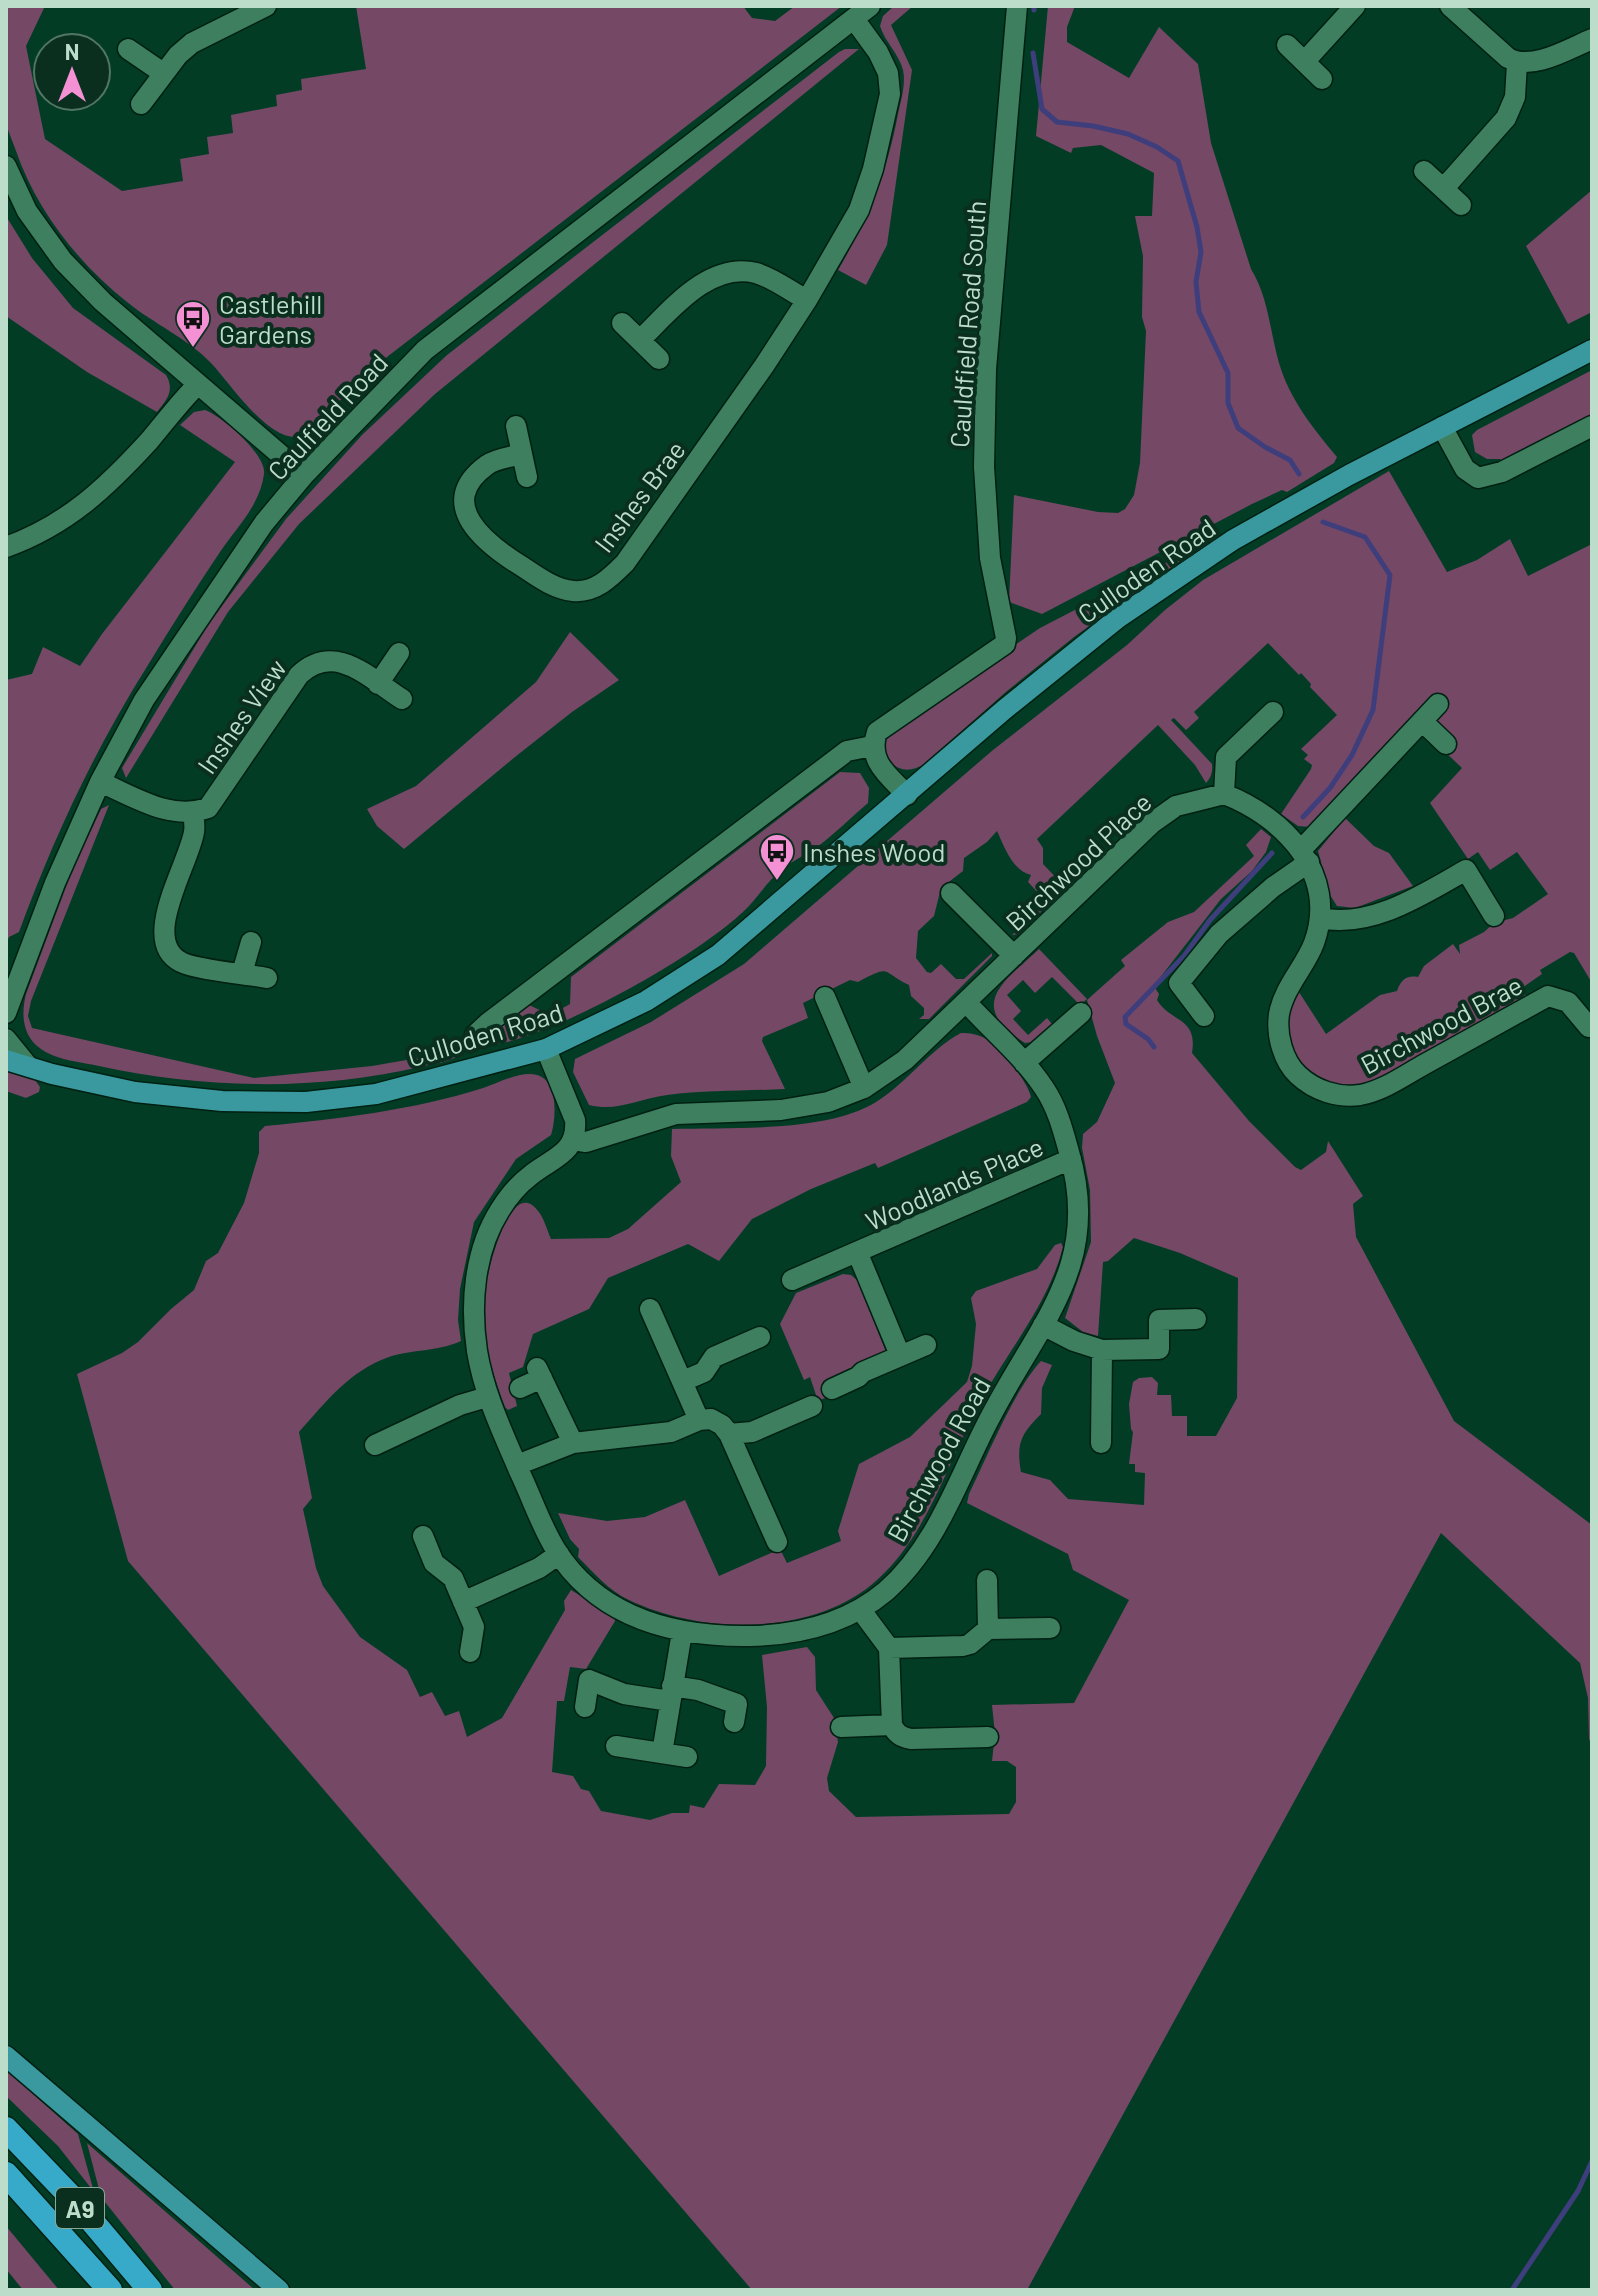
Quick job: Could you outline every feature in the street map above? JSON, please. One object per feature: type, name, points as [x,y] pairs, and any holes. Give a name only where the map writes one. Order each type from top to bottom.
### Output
[{"type":"highway","name":"A9","points":[[6,2129],[75,2201],[150,2290]]},
{"type":"highway","name":"A9","points":[[6,2174],[110,2290]]},
{"type":"main road","name":"Culloden Road","points":[[6,1060],[52,1074],[149,1094],[222,1101],[306,1102],[376,1094],[546,1049],[646,1001],[718,955],[1005,709],[1131,609],[1233,540],[1349,475],[1592,350]]},
{"type":"main road","points":[[6,2056],[279,2290]]},
{"type":"street","points":[[141,104],[178,55],[192,43],[266,6]]},
{"type":"street","name":"Cauldfield Road South","points":[[1005,644],[990,558],[984,467],[986,369],[1017,6]]},
{"type":"street","points":[[1305,61],[1355,6]]},
{"type":"street","points":[[1450,6],[1517,63],[1540,59],[1592,39]]},
{"type":"street","name":"Inshes Brae","points":[[522,454],[488,464],[468,483],[464,507],[474,530],[493,549],[552,585],[575,591],[603,585],[625,563],[764,366],[859,210],[873,169],[890,94],[888,73],[862,12]]},
{"type":"street","name":"Caulfield Road","points":[[6,1013],[13,985],[55,883],[100,782],[144,700],[264,523],[304,475],[425,350],[862,12]]},
{"type":"street","points":[[1287,45],[1322,79]]},
{"type":"street","points":[[128,49],[163,73]]},
{"type":"street","points":[[1444,188],[1506,118],[1515,97],[1517,63]]},
{"type":"street","points":[[6,166],[27,211],[63,261],[103,302],[304,475]]},
{"type":"street","points":[[1424,171],[1461,205]]},
{"type":"street","points":[[640,340],[699,285],[726,273],[755,273],[807,300]]},
{"type":"street","points":[[622,323],[659,359]]},
{"type":"street","points":[[6,547],[64,521],[109,484],[198,384]]},
{"type":"street","points":[[516,426],[527,477]]},
{"type":"street","points":[[1442,427],[1465,469],[1478,478],[1502,472],[1592,426]]},
{"type":"street","name":"Culloden Road","points":[[475,1035],[547,992],[847,751],[872,746],[877,732],[1005,644]]},
{"type":"street","points":[[378,684],[399,653]]},
{"type":"street","name":"Inshes View","points":[[193,813],[208,808],[309,665],[325,659],[340,661],[402,699]]},
{"type":"street","points":[[1204,1016],[1179,983],[1219,934],[1305,856],[1438,704]]},
{"type":"street","points":[[1273,712],[1226,757],[1224,794],[1244,802],[1274,823],[1295,841],[1305,856]]},
{"type":"street","points":[[1422,721],[1446,744]]},
{"type":"street","points":[[872,746],[876,760],[907,795]]},
{"type":"street","points":[[100,782],[173,813],[193,813],[195,830],[165,921],[163,938],[169,953],[183,963],[267,978]]},
{"type":"street","name":"Birchwood Place","points":[[967,1003],[1152,823],[1176,806],[1224,794]]},
{"type":"street","name":"Birchwood Brae","points":[[1305,856],[1319,890],[1320,918],[1315,941],[1283,1000],[1278,1029],[1281,1045],[1295,1072],[1306,1082],[1340,1096],[1374,1092],[1548,996],[1568,1002],[1589,1027]]},
{"type":"street","points":[[1320,918],[1354,919],[1385,910],[1418,897],[1466,870],[1494,916]]},
{"type":"street","name":"Birchwood Place","points":[[951,893],[1014,956]]},
{"type":"street","points":[[242,973],[251,942]]},
{"type":"street","points":[[825,997],[864,1088]]},
{"type":"street","points":[[546,1049],[575,1120],[573,1140],[586,1142],[676,1114],[802,1108],[828,1102],[864,1088],[888,1074],[967,1003],[1046,1090],[1059,1118],[1071,1159]]},
{"type":"street","points":[[1024,1063],[1081,1013]]},
{"type":"street","points":[[6,1039],[28,1066]]},
{"type":"street","name":"Birchwood Road","points":[[573,1140],[561,1156],[529,1176],[500,1209],[484,1247],[473,1305],[477,1352],[487,1397],[559,1554],[574,1573],[613,1605],[636,1617],[682,1632],[713,1636],[777,1635],[807,1630],[860,1609],[885,1591],[907,1569],[924,1545],[992,1413],[1063,1289],[1077,1243],[1078,1196],[1071,1159]]},
{"type":"street","name":"Woodlands Place","points":[[792,1280],[858,1254],[1071,1159]]},
{"type":"street","name":"Woodlands Place","points":[[858,1254],[900,1355]]},
{"type":"street","points":[[650,1309],[699,1420]]},
{"type":"street","points":[[1043,1325],[1074,1341],[1102,1350],[1159,1349],[1159,1320],[1196,1319]]},
{"type":"street","points":[[683,1381],[704,1372],[714,1357],[760,1337]]},
{"type":"street","points":[[832,1389],[926,1345]]},
{"type":"street","points":[[1101,1443],[1102,1350]]},
{"type":"street","points":[[520,1388],[540,1373],[573,1443]]},
{"type":"street","points":[[375,1445],[460,1405],[487,1397]]},
{"type":"street","points":[[729,1434],[752,1432],[812,1406]]},
{"type":"street","points":[[517,1465],[573,1443],[671,1432],[699,1420],[711,1419],[722,1425],[729,1434],[777,1542]]},
{"type":"street","points":[[423,1536],[434,1563],[453,1578],[474,1627],[470,1652]]},
{"type":"street","points":[[463,1602],[539,1568],[559,1554]]},
{"type":"street","points":[[987,1580],[988,1629]]},
{"type":"street","points":[[860,1609],[889,1648],[892,1725],[901,1737],[988,1737]]},
{"type":"street","points":[[889,1648],[963,1646],[988,1629],[1050,1628]]},
{"type":"street","points":[[662,1753],[682,1632]]},
{"type":"street","points":[[585,1707],[589,1680],[624,1694],[698,1690],[737,1704],[734,1722]]},
{"type":"street","points":[[841,1727],[892,1725]]},
{"type":"street","points":[[616,1746],[687,1757]]},
{"type":"shaded area","points":[[6,6],[45,6],[26,46],[32,75],[32,112],[39,112],[45,139],[122,191],[183,181],[180,159],[209,154],[207,137],[233,133],[231,115],[277,106],[276,95],[302,90],[301,79],[366,69],[356,6],[743,6],[752,18],[775,21],[795,6],[842,6],[387,357],[302,436],[290,437],[265,423],[202,354],[137,310],[76,253],[47,215],[25,173],[6,122]]},
{"type":"shaded area","points":[[894,6],[913,6],[891,25],[912,70],[887,245],[866,285],[838,270],[876,195],[902,98],[903,70],[880,26],[883,16]]},
{"type":"shaded area","points":[[1048,6],[1075,6],[1067,27],[1067,42],[1129,78],[1159,27],[1198,64],[1211,143],[1251,269],[1265,302],[1284,376],[1303,413],[1337,457],[1334,463],[1287,492],[1282,490],[1252,504],[1042,614],[1009,602],[1014,495],[1098,512],[1118,513],[1125,509],[1134,495],[1140,463],[1146,331],[1142,317],[1143,256],[1135,216],[1152,216],[1154,173],[1101,145],[1073,148],[1071,153],[1036,136]]},
{"type":"shaded area","points":[[845,49],[859,49],[435,394],[299,524],[228,612],[126,778],[122,768],[208,625],[286,519],[362,435],[447,355]]},
{"type":"shaded area","points":[[1592,190],[1592,312],[1568,324],[1526,246]]},
{"type":"shaded area","points":[[6,216],[32,258],[73,308],[166,375],[170,390],[157,412],[87,372],[6,316]]},
{"type":"shaded area","points":[[1592,370],[1592,417],[1504,465],[1500,459],[1487,459],[1475,452],[1472,435],[1477,430]]},
{"type":"shaded area","points":[[205,410],[232,428],[258,457],[264,474],[258,496],[183,608],[110,729],[61,829],[19,932],[9,937],[6,945],[6,680],[32,674],[43,647],[80,666],[235,462],[180,425],[194,412]]},
{"type":"shaded area","points":[[1389,471],[1447,572],[1477,560],[1510,539],[1528,576],[1592,544],[1592,983],[1574,953],[1570,952],[1540,970],[1542,974],[1522,988],[1526,997],[1374,1083],[1342,1088],[1318,1080],[1302,1067],[1293,1052],[1286,1023],[1297,989],[1326,1034],[1380,995],[1397,991],[1404,979],[1418,977],[1424,966],[1453,944],[1460,954],[1459,945],[1494,923],[1513,918],[1548,894],[1517,852],[1490,870],[1478,852],[1468,859],[1430,803],[1462,768],[1443,750],[1417,714],[1311,827],[1298,826],[1281,814],[1311,769],[1312,765],[1304,759],[1308,755],[1301,749],[1337,715],[1301,673],[1299,675],[1268,643],[1194,712],[1199,718],[1186,730],[1174,718],[1171,720],[1212,764],[1206,783],[1195,765],[1158,725],[1037,839],[1043,848],[1043,864],[1066,888],[1018,934],[1012,935],[1042,905],[1042,897],[1028,882],[1031,875],[1014,863],[997,831],[964,858],[963,871],[941,888],[934,916],[918,931],[916,958],[927,972],[931,973],[941,964],[956,979],[964,979],[992,953],[992,956],[929,1019],[919,1019],[924,1015],[924,1008],[911,996],[909,985],[881,971],[858,982],[850,980],[803,1003],[808,1018],[763,1037],[762,1041],[785,1089],[682,1093],[619,1106],[589,1105],[573,1072],[575,1059],[651,1022],[744,964],[993,750],[1127,645],[1203,580]]},
{"type":"shaded area","points":[[1208,541],[1074,637],[924,764],[905,770],[887,760],[887,740],[899,723],[1040,628]]},
{"type":"shaded area","points":[[570,632],[619,680],[572,712],[404,849],[377,826],[367,809],[416,786],[536,682]]},
{"type":"shaded area","points":[[840,772],[860,773],[869,788],[868,803],[824,842],[781,870],[727,926],[661,970],[582,1013],[544,1030],[481,1047],[482,1040],[529,1005],[550,1015],[570,1004],[571,977]]},
{"type":"shaded area","points":[[109,805],[31,1001],[28,1016],[32,1028],[254,1078],[372,1066],[418,1058],[459,1040],[467,1043],[457,1055],[444,1062],[381,1075],[260,1084],[139,1074],[69,1060],[41,1049],[30,1038],[24,1024],[26,994],[73,868],[101,809]]},
{"type":"shaded area","points":[[1345,818],[1374,846],[1389,853],[1413,886],[1355,908],[1337,906],[1330,895],[1318,851]]},
{"type":"shaded area","points":[[1261,829],[1271,837],[1266,852],[1252,871],[1221,899],[1159,979],[1155,988],[1159,994],[1157,1000],[1187,1026],[1193,1041],[1192,1053],[1249,1121],[1295,1167],[1301,1170],[1326,1152],[1328,1141],[1363,1196],[1353,1204],[1356,1237],[1454,1421],[1592,1525],[1592,1746],[1589,1739],[1588,1698],[1580,1663],[1441,1533],[1027,2290],[752,2290],[128,1561],[77,1374],[138,1342],[194,1290],[206,1261],[218,1253],[244,1203],[259,1153],[259,1132],[265,1126],[403,1108],[457,1096],[517,1076],[537,1075],[544,1079],[552,1092],[555,1111],[551,1135],[516,1159],[474,1222],[460,1289],[458,1320],[461,1341],[398,1354],[362,1370],[339,1388],[299,1432],[312,1498],[303,1509],[323,1586],[360,1637],[407,1670],[420,1697],[432,1692],[445,1716],[459,1711],[467,1737],[502,1718],[565,1610],[564,1601],[571,1590],[614,1616],[615,1621],[586,1669],[570,1667],[564,1701],[557,1701],[552,1772],[573,1776],[581,1789],[589,1791],[601,1811],[650,1820],[672,1813],[689,1813],[690,1805],[704,1808],[719,1784],[755,1785],[766,1766],[767,1707],[762,1655],[807,1647],[815,1657],[816,1690],[834,1718],[838,1742],[827,1778],[829,1791],[856,1817],[1009,1814],[1016,1802],[1016,1767],[1007,1761],[992,1761],[995,1734],[992,1705],[1074,1703],[1129,1600],[1073,1570],[1068,1554],[967,1503],[1011,1406],[1041,1361],[1052,1365],[1042,1388],[1041,1414],[1029,1427],[1020,1446],[1021,1472],[1050,1480],[1068,1499],[1144,1505],[1145,1473],[1135,1472],[1135,1464],[1129,1464],[1133,1432],[1129,1404],[1133,1382],[1152,1377],[1158,1383],[1157,1395],[1171,1395],[1172,1416],[1187,1416],[1187,1436],[1216,1436],[1237,1398],[1238,1278],[1180,1253],[1134,1238],[1103,1262],[1098,1336],[1083,1332],[1065,1318],[1091,1242],[1090,1190],[1082,1148],[1083,1134],[1097,1122],[1115,1083],[1087,1000],[1125,966],[1121,960],[1168,922],[1194,912],[1254,856],[1246,845]]},
{"type":"shaded area","points":[[1039,949],[1087,999],[1080,1005],[1052,977],[1035,993],[1023,980],[1007,995],[1021,1011],[1013,1019],[1028,1035],[1047,1018],[1052,1024],[1033,1042],[1025,1043],[997,1017],[994,1005],[1003,983]]},
{"type":"shaded area","points":[[961,1033],[980,1036],[999,1050],[1024,1082],[1031,1097],[1027,1102],[878,1168],[875,1163],[811,1189],[752,1219],[719,1261],[688,1244],[608,1278],[589,1309],[533,1334],[523,1367],[509,1373],[517,1406],[508,1410],[505,1407],[488,1354],[484,1299],[500,1234],[517,1206],[527,1203],[538,1211],[551,1239],[609,1238],[628,1229],[681,1182],[671,1156],[672,1129],[805,1124],[855,1112],[898,1086],[939,1048]]},
{"type":"shaded area","points":[[6,1070],[35,1080],[40,1087],[39,1092],[26,1098],[6,1091]]},
{"type":"shaded area","points":[[1061,1243],[1063,1247],[1056,1269],[1037,1310],[977,1408],[923,1521],[894,1562],[877,1580],[851,1599],[790,1621],[723,1624],[690,1620],[629,1600],[615,1592],[578,1557],[579,1549],[570,1539],[558,1513],[607,1521],[645,1517],[685,1500],[719,1576],[780,1549],[787,1563],[841,1541],[838,1531],[859,1464],[910,1437],[967,1382],[972,1366],[976,1324],[971,1298],[976,1291],[1037,1269],[1055,1245]]},
{"type":"shaded area","points":[[843,1274],[857,1280],[887,1354],[825,1382],[830,1396],[818,1401],[810,1377],[804,1380],[780,1324],[796,1293]]},
{"type":"shaded area","points":[[6,2070],[78,2134],[94,2192],[58,2146],[6,2096]]},
{"type":"shaded area","points":[[87,2143],[255,2290],[175,2290],[101,2197]]},
{"type":"shaded area","points":[[6,2226],[59,2290],[23,2290],[6,2269]]},
{"type":"waterway","points":[[1033,53],[1042,109],[1057,122],[1128,134],[1178,161],[1201,252],[1196,282],[1199,312],[1228,373],[1228,403],[1238,428],[1290,460],[1299,474]]},
{"type":"waterway","points":[[1303,817],[1330,788],[1352,755],[1373,710],[1390,575],[1365,537],[1323,522]]},
{"type":"waterway","points":[[1154,1047],[1126,1024],[1125,1017],[1184,956],[1210,920],[1272,853]]},
{"type":"waterway","points":[[1512,2290],[1578,2191],[1592,2161]]},
{"type":"place","name":"Castlehill Gardens","points":[[193,349]]},
{"type":"place","name":"Inshes Wood","points":[[777,882]]}]
